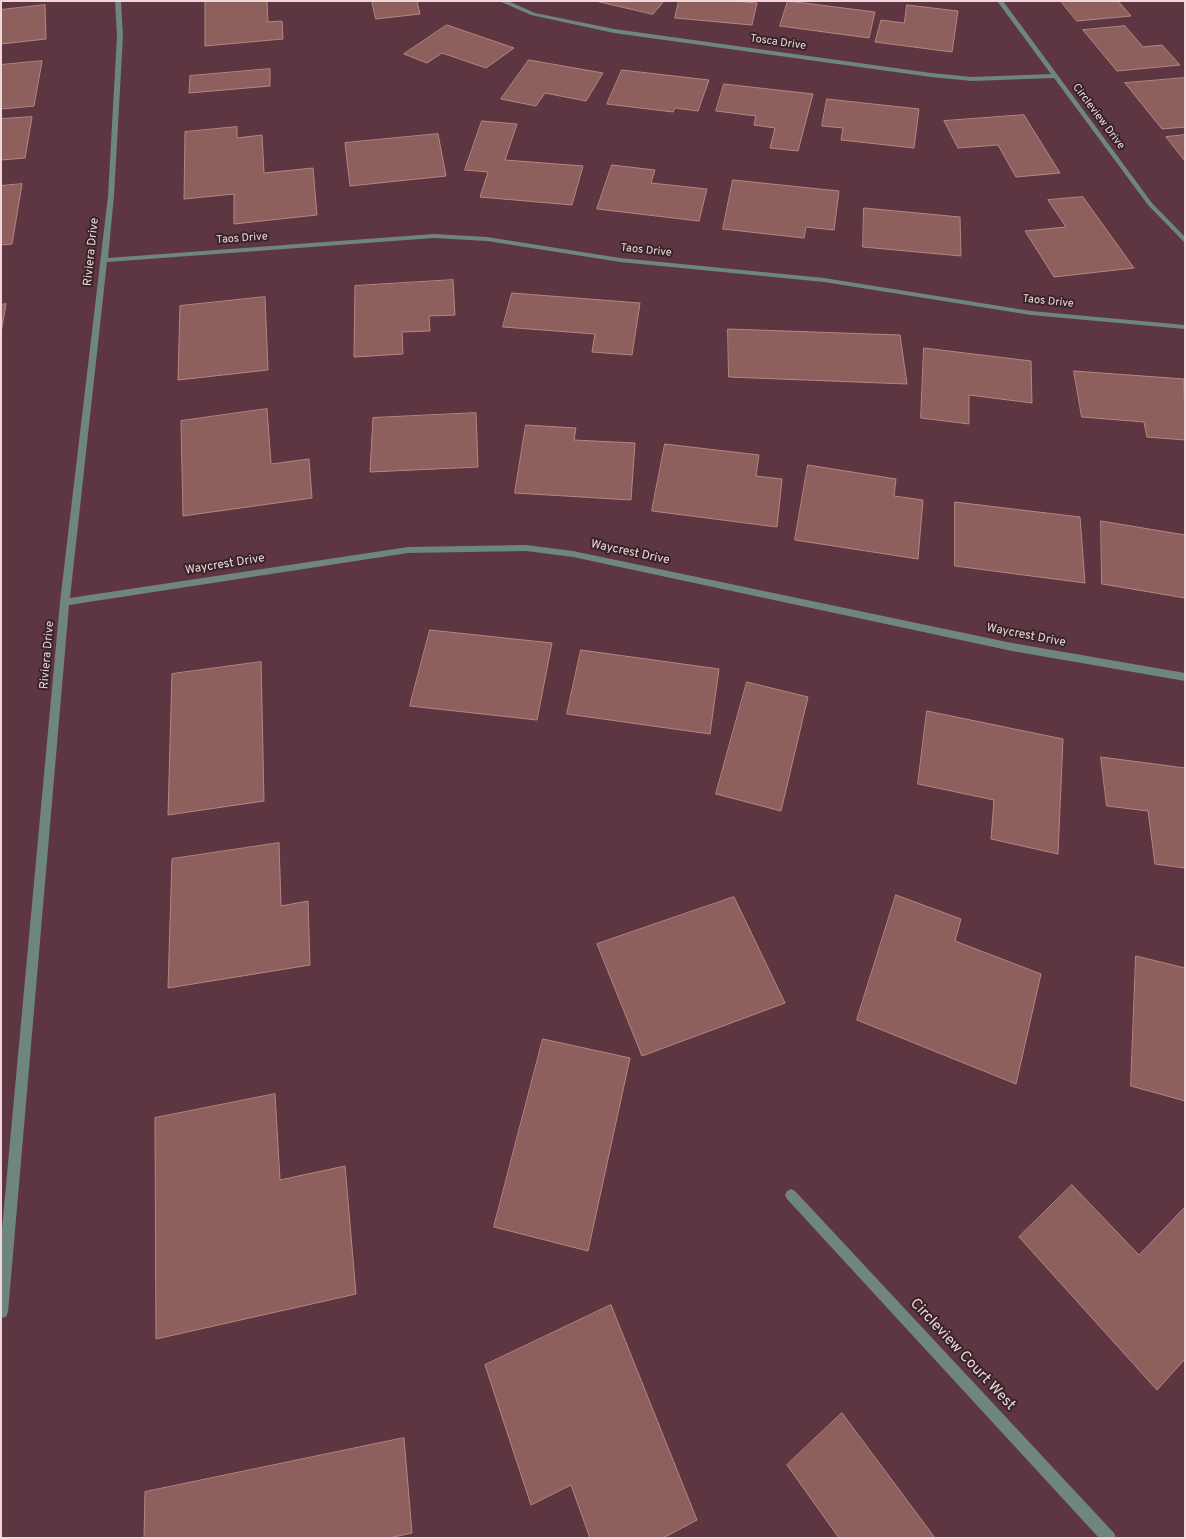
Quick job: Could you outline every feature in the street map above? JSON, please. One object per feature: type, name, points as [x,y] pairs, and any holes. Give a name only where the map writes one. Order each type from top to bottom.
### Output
[{"type":"street","name":"Riviera Drive","points":[[1,1312],[65,602],[111,196],[119,56],[118,1]]},
{"type":"street","name":"Tosca Drive","points":[[502,1],[533,14],[614,30],[932,75],[972,79],[1055,76]]},
{"type":"street","name":"Circleview Drive","points":[[1000,1],[1150,204],[1185,241]]},
{"type":"street","name":"Taos Drive","points":[[104,260],[434,236],[487,239],[620,260],[824,280],[1031,313],[1185,327]]},
{"type":"street","name":"Waycrest Drive","points":[[65,602],[408,550],[526,548],[573,554],[1012,647],[1185,678]]},
{"type":"street","name":"Circleview Court West","points":[[791,1195],[1110,1538]]},
{"type":"building","points":[[267,1],[268,22],[282,21],[283,39],[205,46],[205,2]]},
{"type":"building","points":[[372,1],[417,1],[420,14],[376,19]]},
{"type":"building","points":[[596,1],[664,1],[653,14]]},
{"type":"building","points":[[679,1],[757,3],[752,25],[675,18]]},
{"type":"building","points":[[788,1],[875,12],[869,38],[780,26]]},
{"type":"building","points":[[1061,1],[1118,1],[1131,16],[1077,21]]},
{"type":"building","points":[[45,5],[46,39],[1,44],[1,10]]},
{"type":"building","points":[[907,5],[958,11],[952,52],[875,42],[881,20],[904,23]]},
{"type":"building","points":[[447,25],[514,48],[486,68],[442,53],[427,63],[404,54]]},
{"type":"building","points":[[1125,26],[1143,47],[1162,45],[1180,65],[1117,71],[1083,30]]},
{"type":"building","points":[[529,60],[603,73],[586,101],[545,93],[536,106],[501,99]]},
{"type":"building","points":[[42,61],[34,106],[1,109],[1,65]]},
{"type":"building","points":[[270,69],[270,86],[189,93],[190,76]]},
{"type":"building","points":[[622,70],[709,80],[698,111],[675,108],[673,112],[607,104]]},
{"type":"building","points":[[1185,78],[1185,127],[1162,129],[1125,83]]},
{"type":"building","points":[[724,84],[813,94],[798,151],[770,148],[775,128],[754,125],[756,116],[716,111]]},
{"type":"building","points":[[827,99],[919,109],[914,148],[841,140],[843,128],[822,126]]},
{"type":"building","points":[[1024,115],[1060,173],[1016,177],[998,145],[958,148],[944,121]]},
{"type":"building","points":[[32,117],[25,158],[1,160],[1,119]]},
{"type":"building","points":[[482,121],[517,124],[505,160],[583,166],[572,205],[480,197],[488,172],[465,170]]},
{"type":"building","points":[[237,127],[237,138],[262,135],[264,173],[313,168],[317,215],[234,224],[234,194],[184,199],[185,132]]},
{"type":"building","points":[[438,134],[446,176],[350,186],[345,143]]},
{"type":"building","points":[[1185,135],[1185,161],[1166,137]]},
{"type":"building","points":[[612,165],[655,170],[651,183],[707,189],[699,221],[597,209]]},
{"type":"building","points":[[733,180],[839,191],[834,230],[806,227],[804,238],[723,229]]},
{"type":"building","points":[[22,184],[12,244],[1,245],[1,186]]},
{"type":"building","points":[[1083,197],[1134,268],[1054,277],[1025,231],[1066,227],[1048,200]]},
{"type":"building","points":[[864,208],[960,217],[961,256],[863,247]]},
{"type":"building","points":[[453,280],[455,315],[429,316],[430,331],[402,332],[403,354],[354,357],[355,286]]},
{"type":"building","points":[[512,293],[640,303],[632,355],[592,352],[595,334],[503,327]]},
{"type":"building","points":[[265,297],[268,370],[178,380],[180,306]]},
{"type":"building","points":[[6,304],[1,333],[1,305]]},
{"type":"building","points":[[728,329],[900,335],[907,384],[729,377]]},
{"type":"building","points":[[924,348],[1031,361],[1032,403],[969,395],[969,424],[921,418]]},
{"type":"building","points":[[1074,371],[1184,379],[1185,440],[1147,437],[1144,422],[1082,417]]},
{"type":"building","points":[[267,409],[271,464],[309,459],[312,498],[183,516],[181,421]]},
{"type":"building","points":[[476,413],[478,467],[370,472],[373,418]]},
{"type":"building","points":[[526,425],[576,428],[574,440],[635,443],[631,500],[515,493]]},
{"type":"building","points":[[665,444],[759,455],[756,476],[782,479],[777,527],[652,511]]},
{"type":"building","points":[[808,465],[896,479],[894,496],[923,500],[918,559],[795,540]]},
{"type":"building","points":[[955,502],[1080,517],[1085,583],[955,566]]},
{"type":"building","points":[[1101,521],[1185,535],[1185,598],[1102,584]]},
{"type":"building","points":[[430,630],[552,643],[537,720],[410,706]]},
{"type":"building","points":[[581,650],[719,669],[710,734],[567,714]]},
{"type":"building","points":[[261,662],[264,801],[168,815],[172,674]]},
{"type":"building","points":[[747,682],[808,697],[781,811],[716,794]]},
{"type":"building","points":[[927,711],[1063,739],[1058,854],[991,839],[994,800],[918,784]]},
{"type":"building","points":[[1101,757],[1185,768],[1185,868],[1155,864],[1148,811],[1107,806]]},
{"type":"building","points":[[279,843],[281,906],[308,901],[310,965],[168,988],[172,859]]},
{"type":"building","points":[[896,895],[961,919],[955,941],[1041,974],[1016,1084],[857,1020]]},
{"type":"building","points":[[734,897],[785,1003],[642,1056],[597,944]]},
{"type":"building","points":[[1136,956],[1185,968],[1185,1101],[1131,1086]]},
{"type":"building","points":[[543,1039],[630,1058],[588,1251],[494,1227]]},
{"type":"building","points":[[275,1094],[280,1180],[345,1166],[356,1294],[156,1339],[155,1118]]},
{"type":"building","points":[[1072,1185],[1139,1255],[1185,1207],[1185,1359],[1157,1390],[1019,1237]]},
{"type":"building","points":[[611,1305],[697,1520],[663,1538],[590,1538],[571,1485],[531,1505],[485,1365]]},
{"type":"building","points":[[842,1413],[935,1538],[839,1538],[787,1465]]},
{"type":"building","points":[[404,1438],[412,1533],[389,1538],[144,1538],[145,1492]]}]
